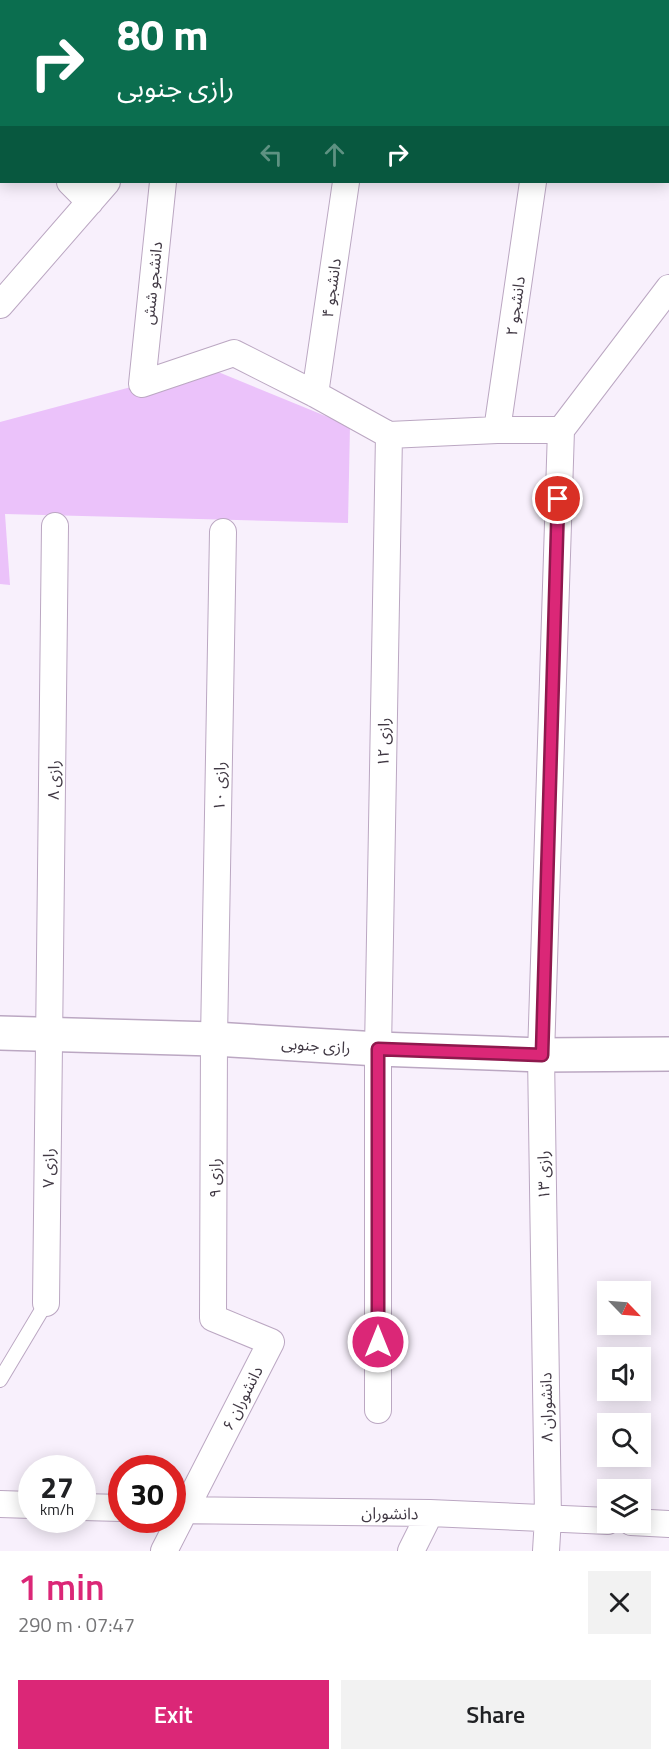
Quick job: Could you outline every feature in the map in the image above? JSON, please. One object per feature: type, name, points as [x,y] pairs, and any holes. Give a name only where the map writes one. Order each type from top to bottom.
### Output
[{"type":"main road","name":"رازی جنوبی","points":[[0,1033],[214,1039],[378,1049],[542,1055],[669,1054]]},
{"type":"street","points":[[71,183],[90,202]]},
{"type":"street","points":[[0,306],[106,183]]},
{"type":"street","name":"دانشجو شش","points":[[163,183],[142,384],[234,353],[315,394]]},
{"type":"street","name":"دانشجو ۴","points":[[315,394],[346,183]]},
{"type":"street","name":"دانشجو ۲","points":[[497,430],[533,183]]},
{"type":"street","points":[[315,394],[388,435],[497,430],[561,430],[669,288]]},
{"type":"street","name":"رازی ۱۳","points":[[544,1295],[542,1055],[561,430]]},
{"type":"street","name":"رازی ۱۲","points":[[378,1410],[378,1049],[388,435]]},
{"type":"street","name":"رازی ۸","points":[[50,1033],[55,526]]},
{"type":"street","name":"رازی ۱۰","points":[[214,1039],[223,532]]},
{"type":"street","name":"رازی ۷","points":[[46,1303],[50,1033]]},
{"type":"street","name":"رازی ۹","points":[[213,1318],[214,1039]]},
{"type":"street","name":"دانشوران ۸","points":[[544,1295],[548,1518],[546,1551]]},
{"type":"street","name":"دانشوران ۶","points":[[186,1496],[271,1342],[213,1318]]},
{"type":"street","points":[[0,1504],[18,1505]]},
{"type":"street","name":"دانشوران","points":[[186,1510],[430,1513],[597,1520]]},
{"type":"street","points":[[411,1551],[430,1513]]},
{"type":"street","points":[[651,1523],[669,1524]]},
{"type":"street","points":[[164,1551],[170,1533]]},
{"type":"lane","points":[[0,1380],[46,1303]]},
{"type":"shaded area","points":[[206,367],[350,426],[348,523],[5,514],[10,585],[0,584],[0,422]]},
{"type":"route","points":[[378,1342],[378,1049],[542,1055],[558,499]]}]
